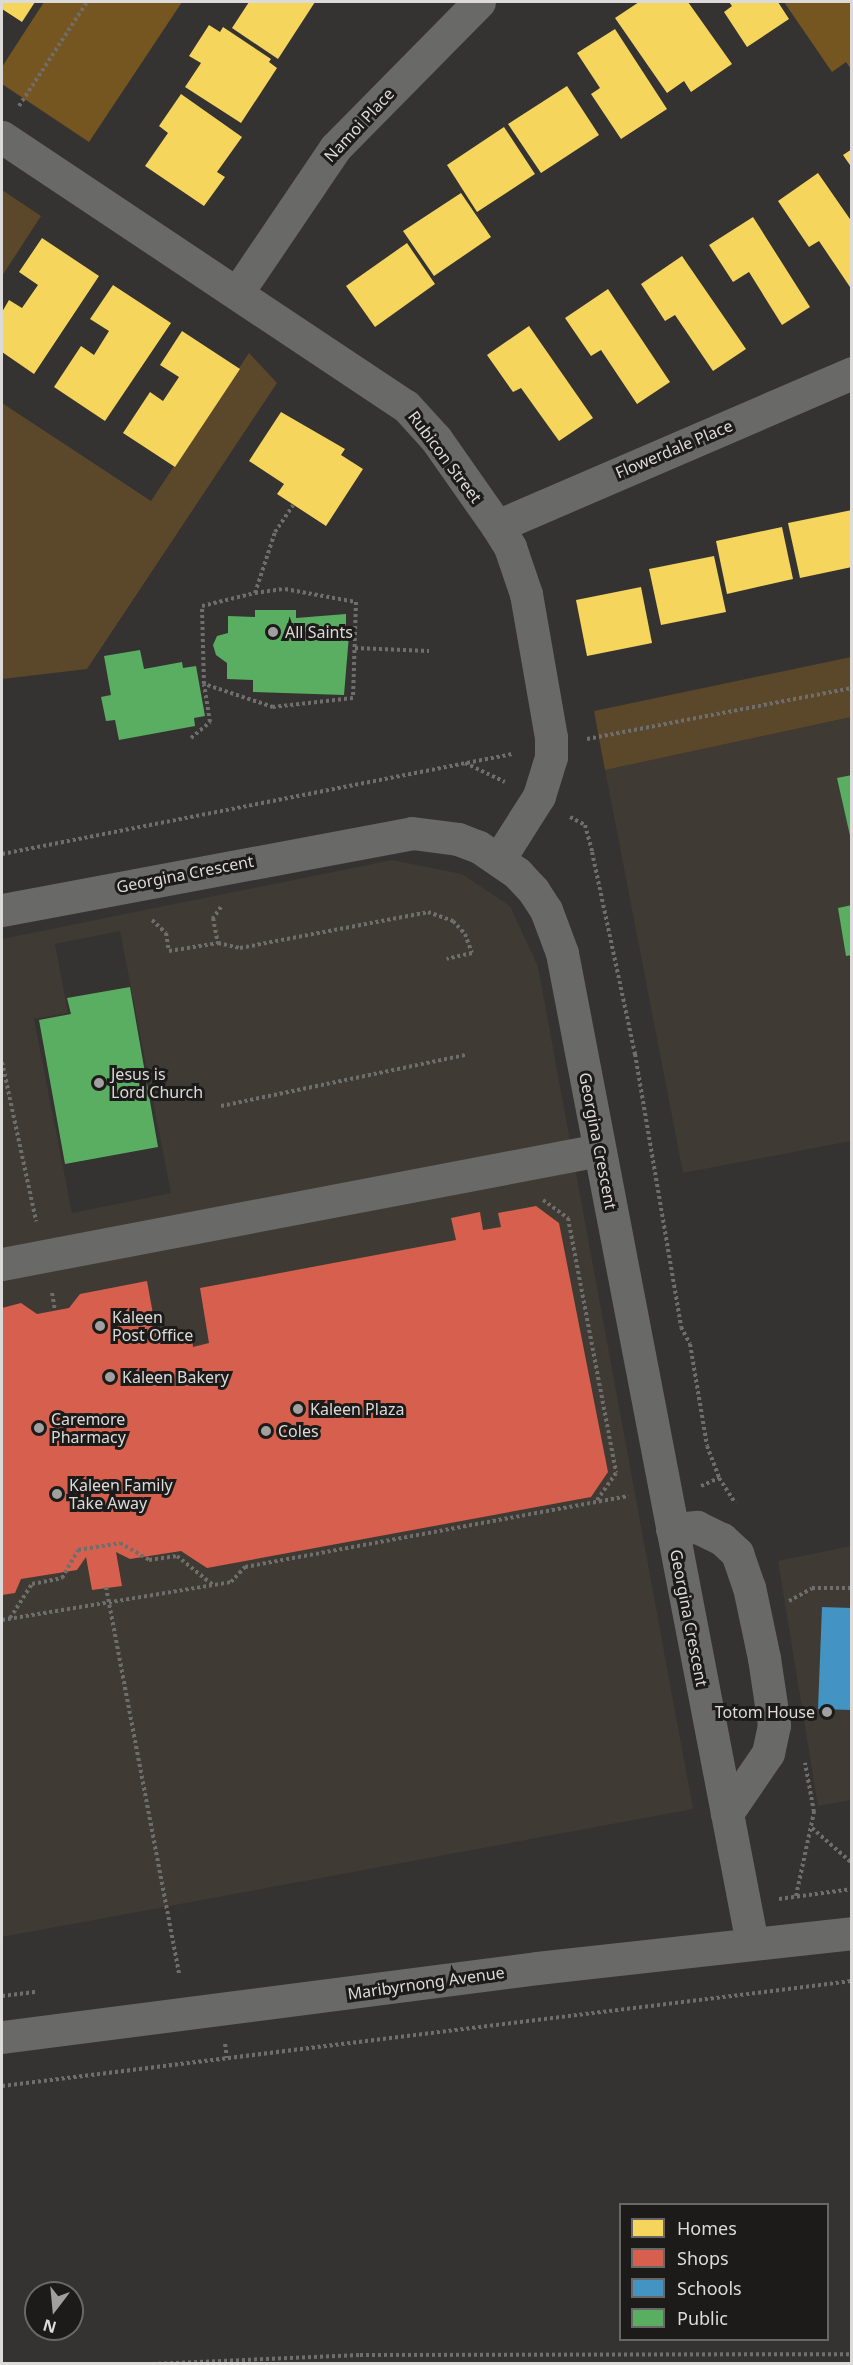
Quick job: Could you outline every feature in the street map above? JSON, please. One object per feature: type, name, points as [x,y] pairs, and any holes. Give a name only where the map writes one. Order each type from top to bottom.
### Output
[{"type":"street","name":"Namoi Place","points":[[237,293],[335,148],[479,2]]},
{"type":"street","name":"Rubicon Street","points":[[8,125],[237,293],[406,406],[436,439],[497,526],[510,547],[526,594],[551,746],[538,798],[500,859]]},
{"type":"street","name":"Flowerdale Place","points":[[497,526],[852,373]]},
{"type":"street","name":"Georgina Crescent","points":[[2,910],[411,833],[458,838],[500,859],[533,890],[555,931],[752,1943]]},
{"type":"street","points":[[2,1264],[599,1150]]},
{"type":"street","points":[[672,1528],[697,1527],[722,1539],[737,1553],[749,1587],[764,1658],[774,1725],[768,1753],[727,1813]]},
{"type":"street","name":"Maribyrnong Avenue","points":[[2,2037],[752,1943],[852,1933]]},
{"type":"path","points":[[8,125],[87,2]]},
{"type":"path","points":[[255,593],[275,532],[293,505]]},
{"type":"path","points":[[191,738],[210,722],[204,684],[202,606],[255,593],[285,589],[356,602],[353,698],[273,707],[204,684]]},
{"type":"path","points":[[355,648],[429,651]]},
{"type":"path","points":[[2,854],[852,688]]},
{"type":"path","points":[[465,763],[538,798],[585,825],[635,1054],[681,1327],[690,1344],[698,1408],[719,1478],[737,1507]]},
{"type":"path","points":[[218,943],[213,918],[229,901],[242,898],[237,864]]},
{"type":"path","points":[[147,918],[162,925],[169,951],[218,943],[240,948],[428,912],[453,921],[465,934],[472,953],[447,958]]},
{"type":"path","points":[[221,1106],[466,1055]]},
{"type":"path","points":[[2,1062],[55,1310]]},
{"type":"path","points":[[538,1196],[568,1218],[616,1473],[597,1500]]},
{"type":"path","points":[[2,1620],[231,1582],[245,1567],[622,1496]]},
{"type":"path","points":[[10,1619],[32,1584],[62,1578],[78,1550],[120,1543],[149,1560],[177,1556],[213,1585]]},
{"type":"path","points":[[106,1587],[179,1975]]},
{"type":"path","points":[[785,1603],[812,1588],[852,1588]]},
{"type":"path","points":[[796,1896],[814,1812],[803,1755]]},
{"type":"path","points":[[812,1828],[852,1863]]},
{"type":"path","points":[[831,1891],[852,1889]]},
{"type":"path","points":[[2,2086],[852,1981]]},
{"type":"path","points":[[152,2364],[360,2355],[852,2354]]},
{"type":"shaded area","points":[[44,2],[182,2],[89,142],[2,84],[2,67]]},
{"type":"shaded area","points":[[784,2],[851,2],[851,69],[846,62],[832,72]]},
{"type":"shaded area","points":[[2,190],[41,216],[2,276]]},
{"type":"shaded area","points":[[249,353],[277,383],[87,669],[2,679],[2,403],[151,501]]},
{"type":"shaded area","points":[[851,657],[851,717],[605,770],[594,711]]},
{"type":"shaded area","points":[[851,717],[851,1141],[683,1173],[605,770]]},
{"type":"shaded area","points":[[392,860],[462,874],[510,906],[538,967],[693,1809],[2,1937],[2,939]],"holes":[[[120,931],[171,1193],[72,1213],[34,1019],[68,1013],[55,944]]]},
{"type":"shaded area","name":"Totom House","points":[[851,1546],[851,1800],[818,1806],[778,1561]]},
{"type":"building: Homes","points":[[2,2],[35,2],[22,22],[2,9]]},
{"type":"building: Homes","points":[[249,2],[315,2],[278,59],[232,28]]},
{"type":"building: Homes","points":[[639,2],[688,2],[732,64],[691,92],[684,81],[667,93],[615,18]]},
{"type":"building: Homes","points":[[729,2],[778,2],[789,19],[747,47],[724,12],[732,6]]},
{"type":"building: Homes","points":[[209,25],[220,32],[223,27],[271,59],[269,62],[277,68],[241,123],[185,87],[201,63],[189,56]]},
{"type":"building: Homes","points":[[615,29],[667,109],[621,139],[591,94],[600,88],[577,53]]},
{"type":"building: Homes","points":[[567,86],[599,135],[541,173],[508,124]]},
{"type":"building: Homes","points":[[181,94],[242,137],[217,172],[225,177],[204,206],[145,166],[168,133],[159,126]]},
{"type":"building: Homes","points":[[504,127],[535,174],[477,212],[447,165]]},
{"type":"building: Homes","points":[[852,149],[852,168],[843,155]]},
{"type":"building: Homes","points":[[818,173],[852,222],[850,287],[819,241],[809,247],[778,201]]},
{"type":"building: Homes","points":[[461,193],[491,237],[434,276],[403,231]]},
{"type":"building: Homes","points":[[753,217],[810,307],[782,325],[749,272],[733,282],[709,245]]},
{"type":"building: Homes","points":[[42,238],[99,276],[34,374],[2,352],[2,312],[9,300],[22,308],[38,285],[19,272]]},
{"type":"building: Homes","points":[[407,243],[435,284],[375,327],[346,286]]},
{"type":"building: Homes","points":[[682,256],[746,349],[713,371],[675,315],[665,321],[641,284]]},
{"type":"building: Homes","points":[[113,285],[171,323],[105,421],[54,387],[81,346],[94,355],[109,331],[90,319]]},
{"type":"building: Homes","points":[[608,289],[670,382],[637,404],[601,350],[591,356],[565,318]]},
{"type":"building: Homes","points":[[529,326],[593,418],[559,441],[521,388],[513,392],[487,355]]},
{"type":"building: Homes","points":[[182,331],[240,369],[175,467],[123,433],[150,392],[163,401],[179,377],[160,365]]},
{"type":"building: Homes","points":[[281,412],[345,449],[341,455],[363,469],[326,526],[277,494],[284,484],[249,461]]},
{"type":"building: Homes","points":[[852,510],[852,567],[800,578],[788,523]]},
{"type":"building: Homes","points":[[782,527],[793,579],[727,594],[716,541]]},
{"type":"building: Homes","points":[[714,556],[726,612],[661,625],[649,569]]},
{"type":"building: Homes","points":[[641,587],[652,643],[587,656],[576,600]]},
{"type":"building: Shops","name":"Kaleen Plaza","points":[[536,1206],[559,1223],[608,1472],[591,1497],[207,1568],[181,1551],[130,1559],[116,1552],[122,1586],[92,1590],[86,1557],[77,1570],[21,1579],[15,1593],[2,1595],[2,1308],[21,1303],[37,1314],[69,1308],[80,1294],[147,1281],[157,1336],[191,1329],[193,1347],[209,1343],[200,1288],[456,1240],[451,1218],[480,1212],[483,1230],[501,1227],[498,1213]]},
{"type":"building: Schools","points":[[822,1607],[852,1608],[852,1710],[818,1709]]},
{"type":"building: Public","points":[[255,610],[296,610],[296,618],[346,614],[346,636],[349,635],[344,695],[253,692],[253,680],[227,679],[227,663],[216,655],[213,645],[217,636],[228,633],[228,616],[255,617]]},
{"type":"building: Public","points":[[140,650],[144,669],[182,662],[183,668],[196,666],[205,716],[194,718],[195,726],[119,740],[115,720],[106,721],[101,697],[111,695],[104,656]]},
{"type":"building: Public","points":[[852,775],[852,840],[851,840],[837,778]]},
{"type":"building: Public","points":[[852,905],[852,955],[846,956],[838,908]]},
{"type":"building: Public","name":"Jesus is Lord Church","points":[[130,987],[158,1147],[65,1164],[39,1020],[71,1014],[67,998]]},
{"type":"place","name":"All Saints","points":[[273,632]]},
{"type":"place","name":"Jesus is Lord Church","points":[[99,1083]]},
{"type":"place","name":"Kaleen Post Office","points":[[100,1326]]},
{"type":"place","name":"Kaleen Bakery","points":[[110,1377]]},
{"type":"place","name":"Kaleen Plaza","points":[[298,1409]]},
{"type":"place","name":"Caremore Pharmacy","points":[[39,1428]]},
{"type":"place","name":"Coles","points":[[266,1431]]},
{"type":"place","name":"Kaleen Family Take Away","points":[[57,1494]]},
{"type":"place","name":"Totom House","points":[[827,1712]]}]
